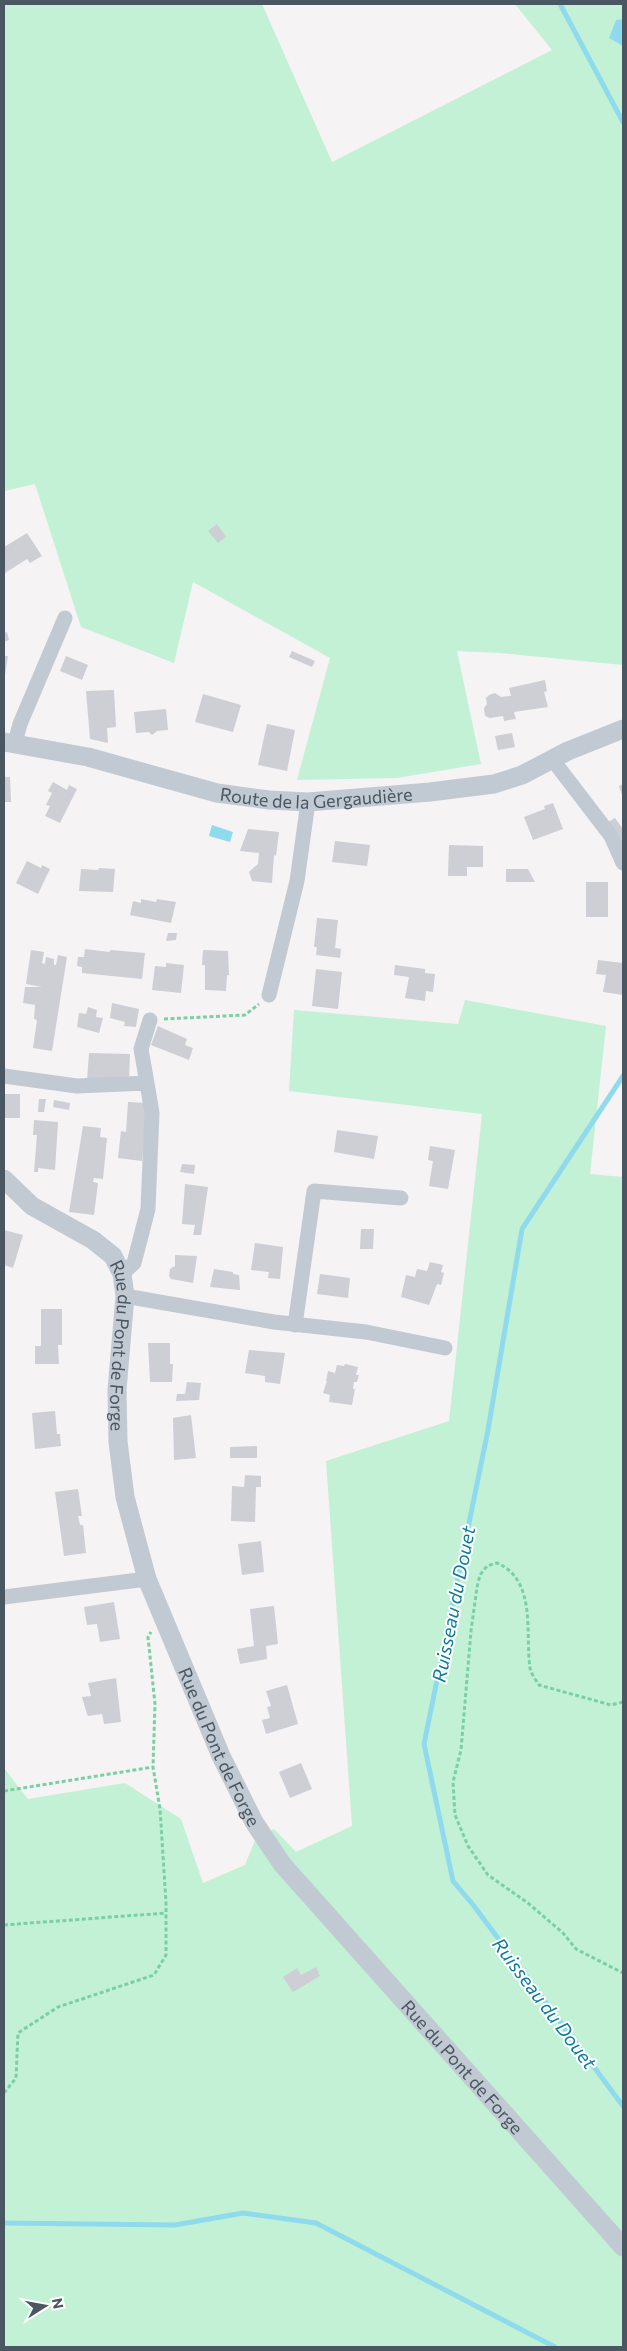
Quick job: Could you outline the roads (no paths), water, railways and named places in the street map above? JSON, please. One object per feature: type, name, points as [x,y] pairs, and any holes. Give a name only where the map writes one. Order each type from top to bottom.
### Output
[{"type":"street","points":[[9,743],[20,724],[65,618]]},
{"type":"street","name":"Route de la Gergaudière","points":[[9,743],[88,757],[217,794],[308,802],[430,792],[494,784],[522,775],[552,759],[623,729]]},
{"type":"street","points":[[552,759],[611,836],[623,863]]},
{"type":"street","points":[[269,995],[297,881],[308,802]]},
{"type":"street","points":[[122,1274],[134,1263],[148,1209],[152,1113],[141,1049],[150,1020]]},
{"type":"street","points":[[4,1076],[77,1086],[147,1083]]},
{"type":"street","name":"Rue du Pont de Forge","points":[[4,1179],[32,1206],[93,1240],[113,1256],[122,1274],[125,1296],[117,1390],[118,1442],[125,1497],[146,1579],[159,1613],[221,1756],[254,1822],[282,1864],[623,2247]]},
{"type":"street","points":[[295,1324],[314,1191],[401,1198]]},
{"type":"street","points":[[125,1296],[295,1324],[366,1332],[445,1348]]},
{"type":"street","points":[[4,1596],[146,1579]]},
{"type":"water","points":[[623,19],[623,46],[609,38],[616,20]]},
{"type":"water","points":[[212,825],[233,832],[230,842],[209,836]]},
{"type":"waterway","name":"Ruisseau du Douet","points":[[560,4],[623,122]]},
{"type":"waterway","name":"Ruisseau du Douet","points":[[623,1076],[522,1229],[488,1430],[424,1744],[453,1881],[474,1906],[623,2106]]},
{"type":"waterway","points":[[4,2223],[175,2225],[243,2213],[316,2223],[555,2347]]}]
